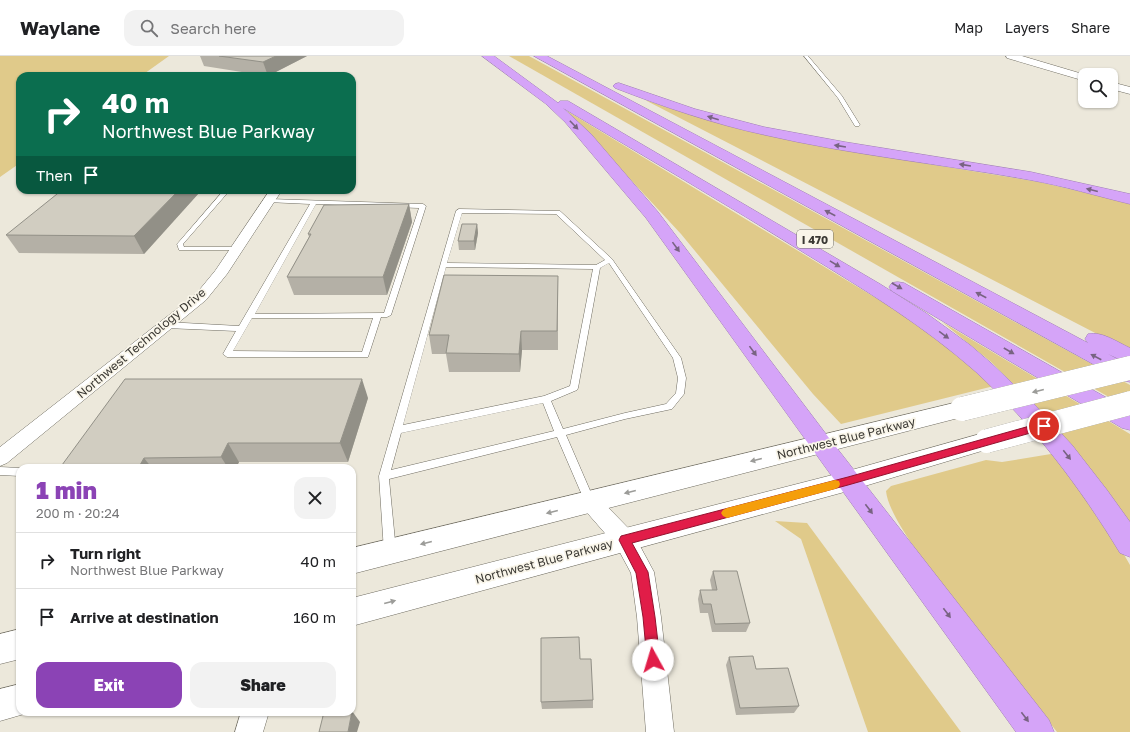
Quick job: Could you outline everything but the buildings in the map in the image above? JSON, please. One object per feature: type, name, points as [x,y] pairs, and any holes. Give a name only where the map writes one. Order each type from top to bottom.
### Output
[{"type":"highway","name":"I 470","points":[[539,56],[1130,375]]},
{"type":"highway","points":[[556,56],[1130,357]]},
{"type":"highway","name":"I 470","points":[[496,59],[1130,422]]},
{"type":"highway","points":[[496,59],[569,119],[652,215],[848,481],[1037,732]]},
{"type":"highway","points":[[496,59],[866,283],[952,340],[984,367],[1023,406],[1063,450],[1107,508],[1130,546]]},
{"type":"highway","points":[[599,78],[674,106],[769,132],[813,141],[1062,182],[1130,199]]},
{"type":"street","points":[[1012,56],[1078,72]]},
{"type":"street","points":[[1034,56],[1078,71]]},
{"type":"street","points":[[1118,80],[1130,83]]},
{"type":"street","points":[[1118,87],[1130,91]]},
{"type":"street","name":"Northwest Technology Drive","points":[[0,458],[201,297],[220,274],[272,196]]},
{"type":"street","name":"Northwest Blue Parkway","points":[[356,560],[1130,368]]},
{"type":"street","name":"Northwest Blue Parkway","points":[[356,611],[848,481],[987,441],[1130,403]]},
{"type":"street","points":[[590,502],[625,540],[642,572],[649,617],[660,732]]},
{"type":"street","points":[[0,649],[16,645]]},
{"type":"street","points":[[0,705],[16,701]]},
{"type":"street","points":[[249,732],[254,716]]},
{"type":"lane","points":[[806,56],[840,97],[857,125]]},
{"type":"lane","points":[[224,194],[180,244],[181,249],[237,249]]},
{"type":"lane","points":[[250,316],[387,315],[423,206],[314,202],[272,196]]},
{"type":"lane","points":[[314,202],[227,354],[365,355],[378,315]]},
{"type":"lane","points":[[384,476],[625,416],[670,407],[680,394],[682,378],[677,358],[610,260],[558,212],[459,211],[384,476],[390,552]]},
{"type":"lane","points":[[443,265],[597,267],[610,260]]},
{"type":"lane","points":[[396,430],[546,399],[574,388],[597,267]]},
{"type":"lane","points":[[166,325],[241,329]]},
{"type":"lane","points":[[546,399],[590,502]]},
{"type":"lane","points":[[0,471],[16,472]]},
{"type":"shaded area","points":[[0,56],[169,56],[147,72],[16,72],[16,166],[0,177]]},
{"type":"shaded area","points":[[509,56],[529,56],[1130,385],[1130,409]]},
{"type":"shaded area","points":[[645,100],[673,109],[795,141],[1039,182],[1130,203],[1130,351]]},
{"type":"shaded area","points":[[567,111],[904,315],[933,334],[994,386],[841,424],[813,394],[681,234]]},
{"type":"shaded area","points":[[942,322],[1130,434],[1130,525],[1074,448],[1040,410],[990,361]]},
{"type":"shaded area","points":[[1057,453],[1100,513],[1130,565],[1130,732],[1057,732],[916,550],[905,534],[889,504],[886,491],[891,486],[986,460],[1002,462]]},
{"type":"shaded area","points":[[775,521],[807,523],[961,732],[868,732],[801,539]]},
{"type":"slow traffic","points":[[727,513],[835,484]]},
{"type":"route","points":[[653,660],[649,617],[642,572],[625,540],[848,481],[1044,426]]}]
